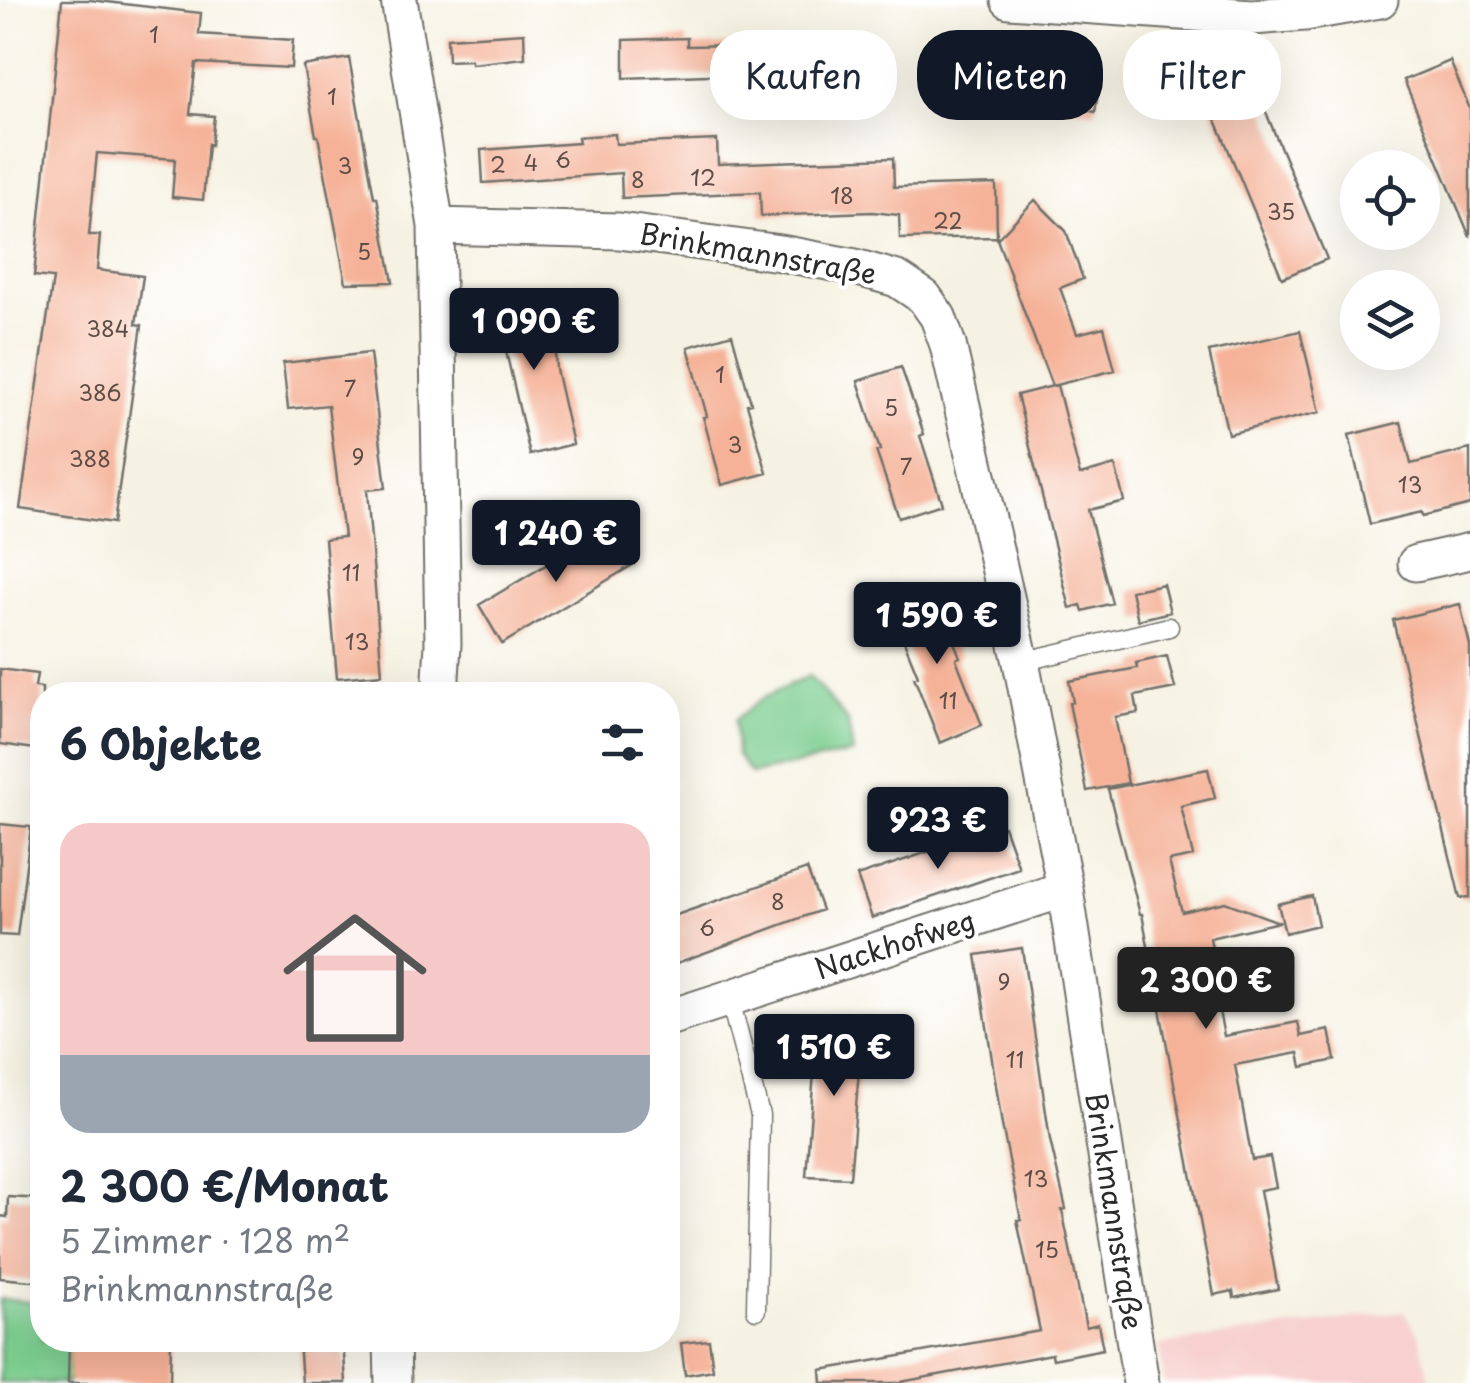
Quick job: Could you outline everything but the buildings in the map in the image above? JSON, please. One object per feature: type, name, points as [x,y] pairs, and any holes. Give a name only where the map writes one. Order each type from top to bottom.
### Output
[{"type":"street","points":[[399,0],[436,226],[441,682]]},
{"type":"street","points":[[1009,0],[1252,17],[1305,13],[1362,2]]},
{"type":"street","name":"Brinkmannstraße","points":[[436,226],[619,231],[780,252],[898,278],[924,297],[938,317],[948,345],[1021,662],[1064,889],[1141,1383]]},
{"type":"street","points":[[1416,563],[1470,551]]},
{"type":"street","name":"Nackhofweg","points":[[680,1015],[1064,889]]},
{"type":"street","points":[[392,1352],[393,1383]]},
{"type":"lane","points":[[1021,662],[1169,627]]},
{"type":"lane","points":[[730,1000],[760,1115],[756,1310]]},
{"type":"shaded area","points":[[1404,1311],[1419,1335],[1430,1383],[1164,1383],[1159,1345]]},
{"type":"green space","points":[[809,676],[848,721],[853,753],[751,774],[737,755],[735,720],[761,699]]},
{"type":"green space","points":[[0,1299],[30,1302],[30,1352],[69,1352],[68,1383],[0,1383]]}]
